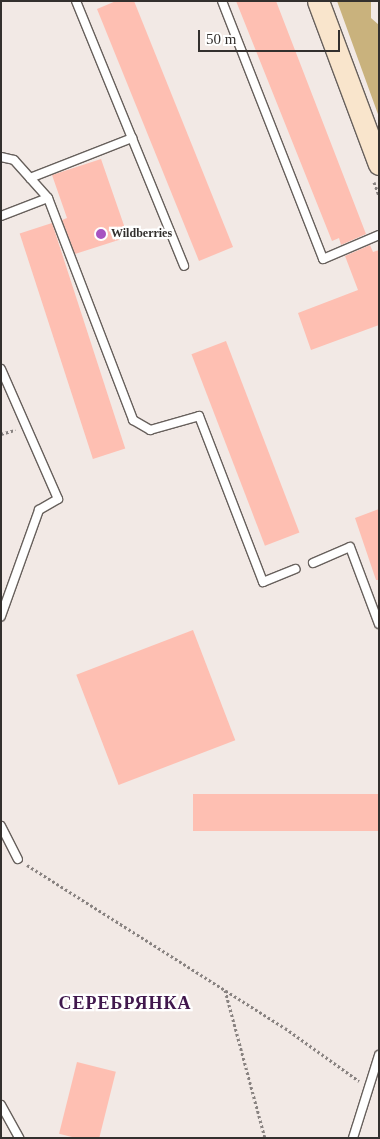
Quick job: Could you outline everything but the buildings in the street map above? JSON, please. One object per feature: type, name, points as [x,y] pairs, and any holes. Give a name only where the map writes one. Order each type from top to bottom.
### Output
[{"type":"street","points":[[318,1],[379,164]]},
{"type":"lane","points":[[76,1],[184,266]]},
{"type":"lane","points":[[222,1],[323,259],[379,235]]},
{"type":"lane","points":[[30,178],[132,138]]},
{"type":"lane","points":[[1,157],[14,160],[48,198],[133,420],[150,430],[199,416],[264,582],[296,569]]},
{"type":"lane","points":[[1,216],[48,198]]},
{"type":"lane","points":[[1,369],[58,499],[39,510],[1,616]]},
{"type":"lane","points":[[313,562],[350,547],[379,624]]},
{"type":"lane","points":[[1,826],[18,859]]},
{"type":"lane","points":[[353,1138],[379,1054]]},
{"type":"lane","points":[[1,1106],[19,1138]]},
{"type":"path","points":[[18,859],[225,990],[369,1088]]},
{"type":"path","points":[[225,990],[265,1138]]},
{"type":"shaded area","points":[[337,1],[371,1],[371,18],[379,25],[379,117]]},
{"type":"place","name":"Wildberries","points":[[101,234]]},
{"type":"district","name":"СЕРЕБРЯНКА","points":[[125,1003]]}]
